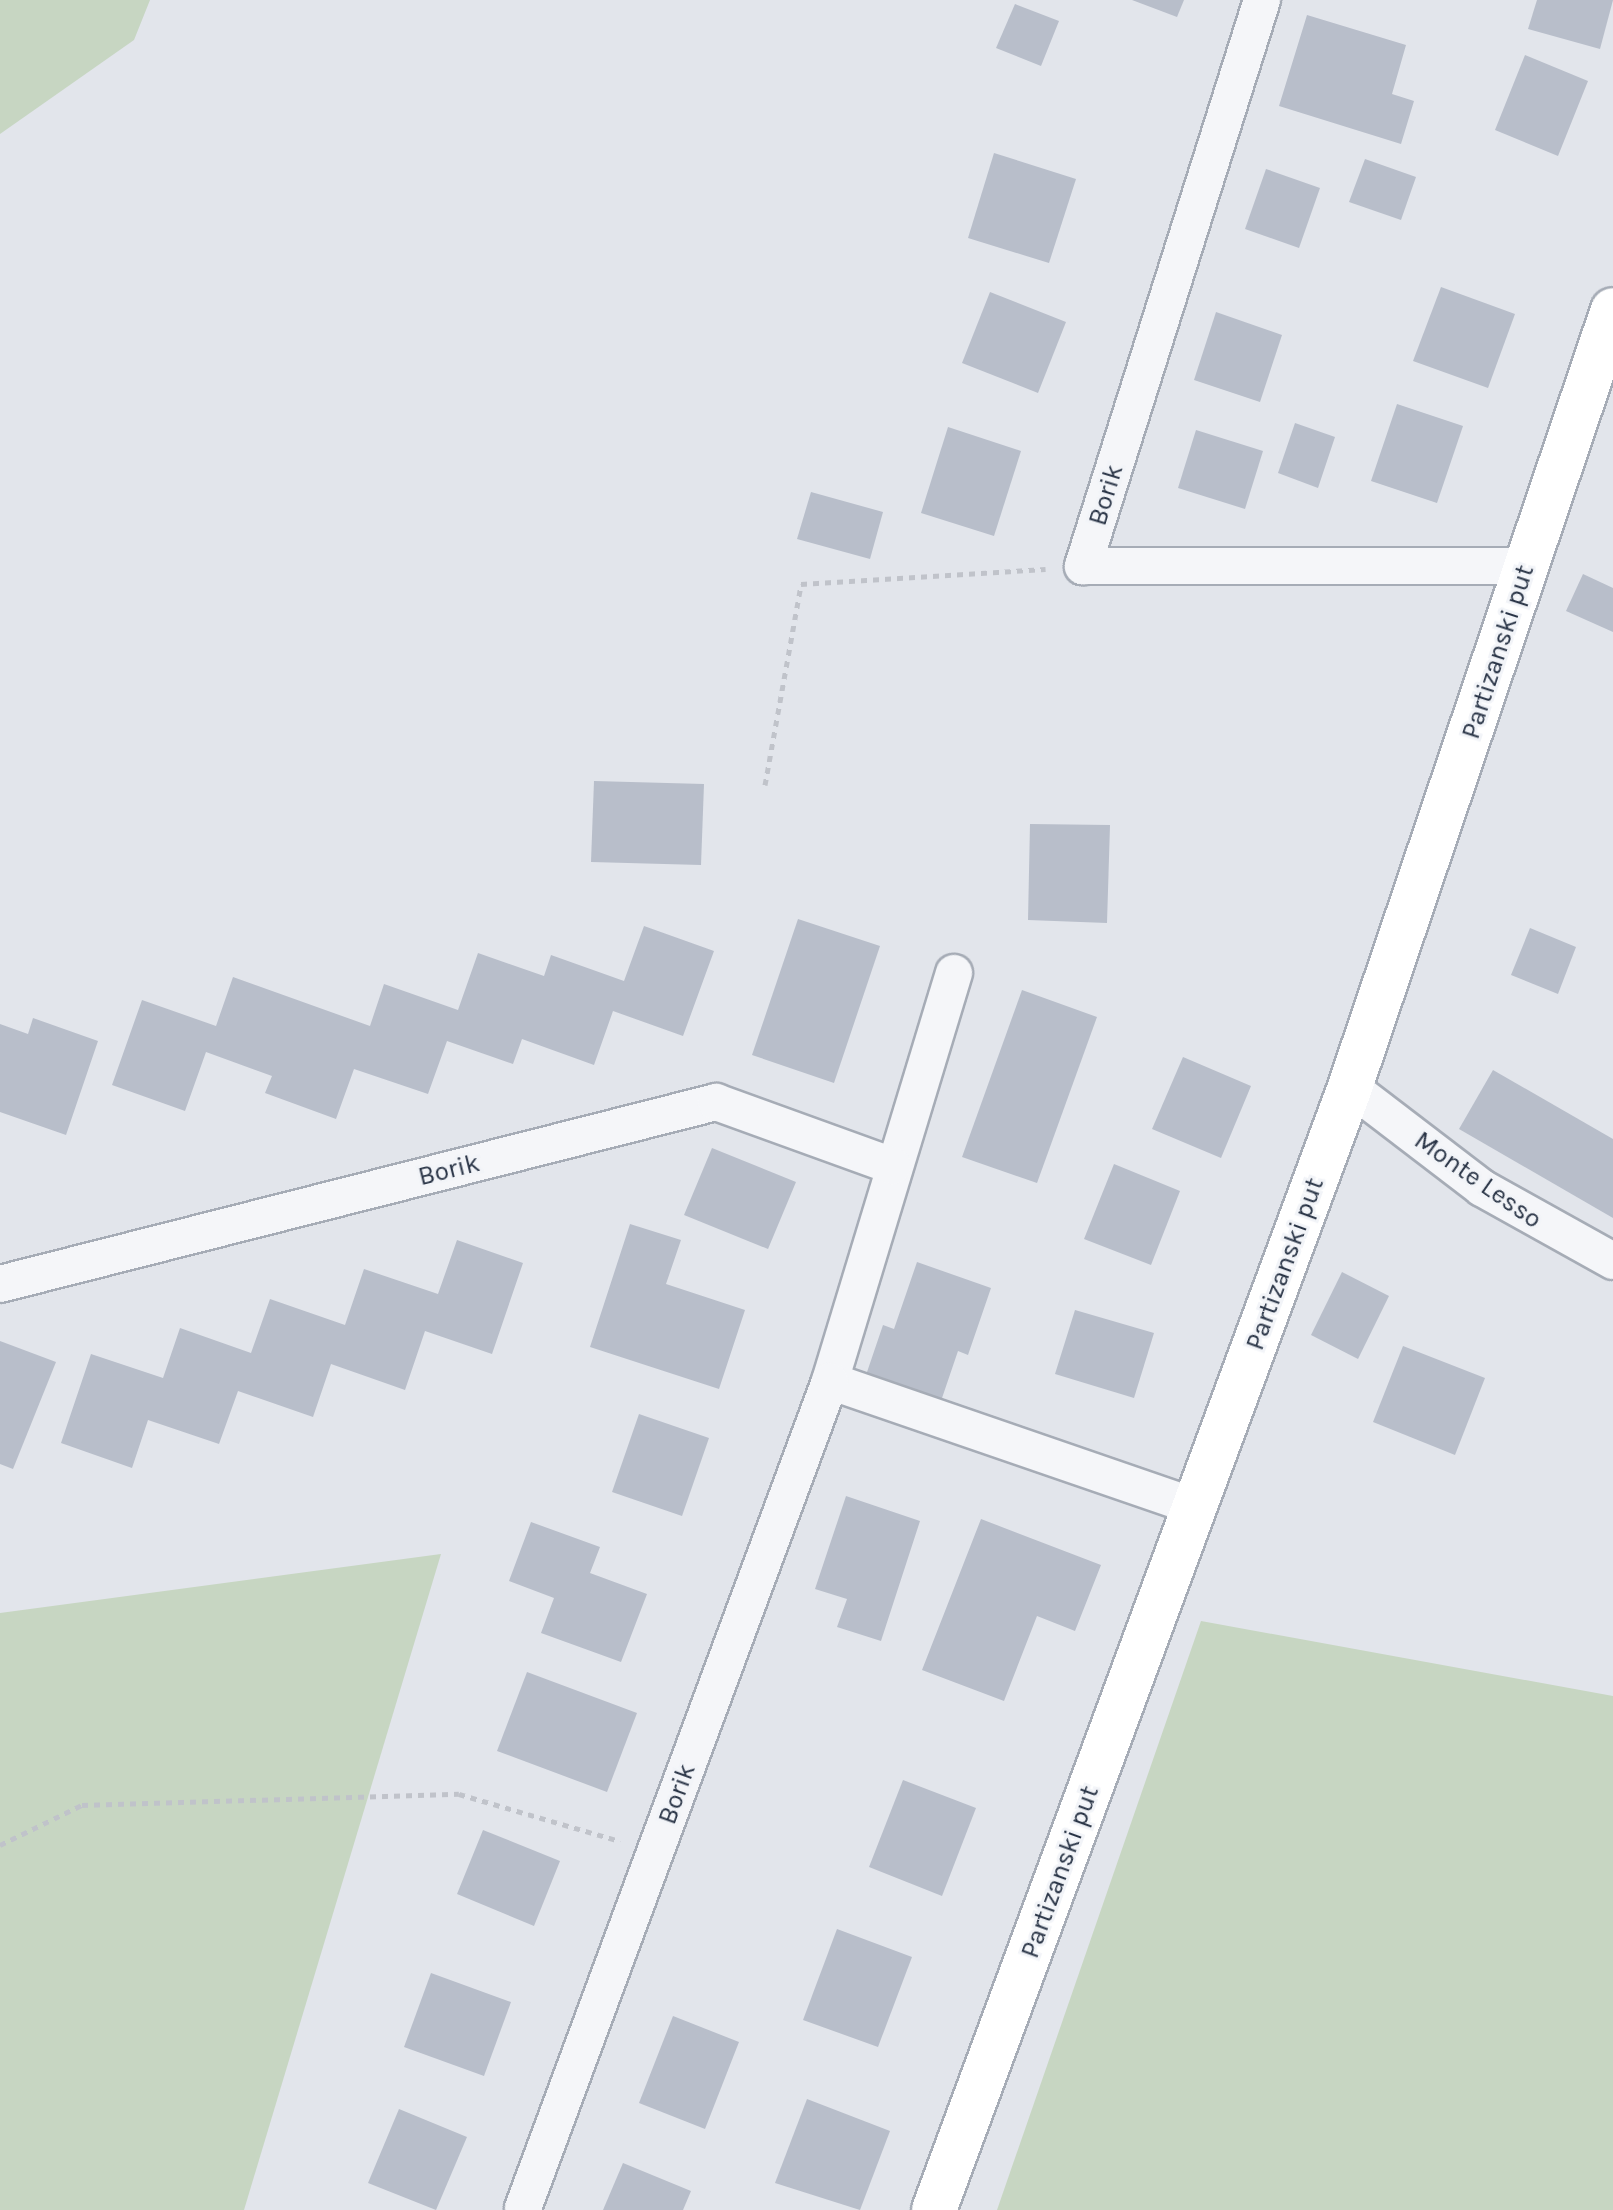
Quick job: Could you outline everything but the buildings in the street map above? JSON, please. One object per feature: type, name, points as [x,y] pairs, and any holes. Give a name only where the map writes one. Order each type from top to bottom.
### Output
[{"type":"street","name":"Borik","points":[[1262,0],[1083,566],[1526,566]]},
{"type":"street","name":"Partizanski put","points":[[934,2210],[1350,1087],[1613,310]]},
{"type":"street","name":"Borik","points":[[523,2208],[830,1381],[954,973]]},
{"type":"street","name":"Monte Lesso","points":[[1350,1087],[1482,1188],[1613,1261]]},
{"type":"street","name":"Borik","points":[[0,1284],[716,1102],[893,1166]]},
{"type":"street","points":[[830,1381],[1195,1507]]},
{"type":"path","points":[[765,785],[801,584],[1083,566]]},
{"type":"path","points":[[0,1845],[82,1805],[459,1794],[655,1851]]},
{"type":"green space","points":[[0,0],[150,0],[134,40],[0,134]]},
{"type":"green space","points":[[441,1554],[244,2210],[0,2210],[0,1613]]},
{"type":"green space","points":[[1201,1621],[1613,1696],[1613,2210],[997,2210]]}]
